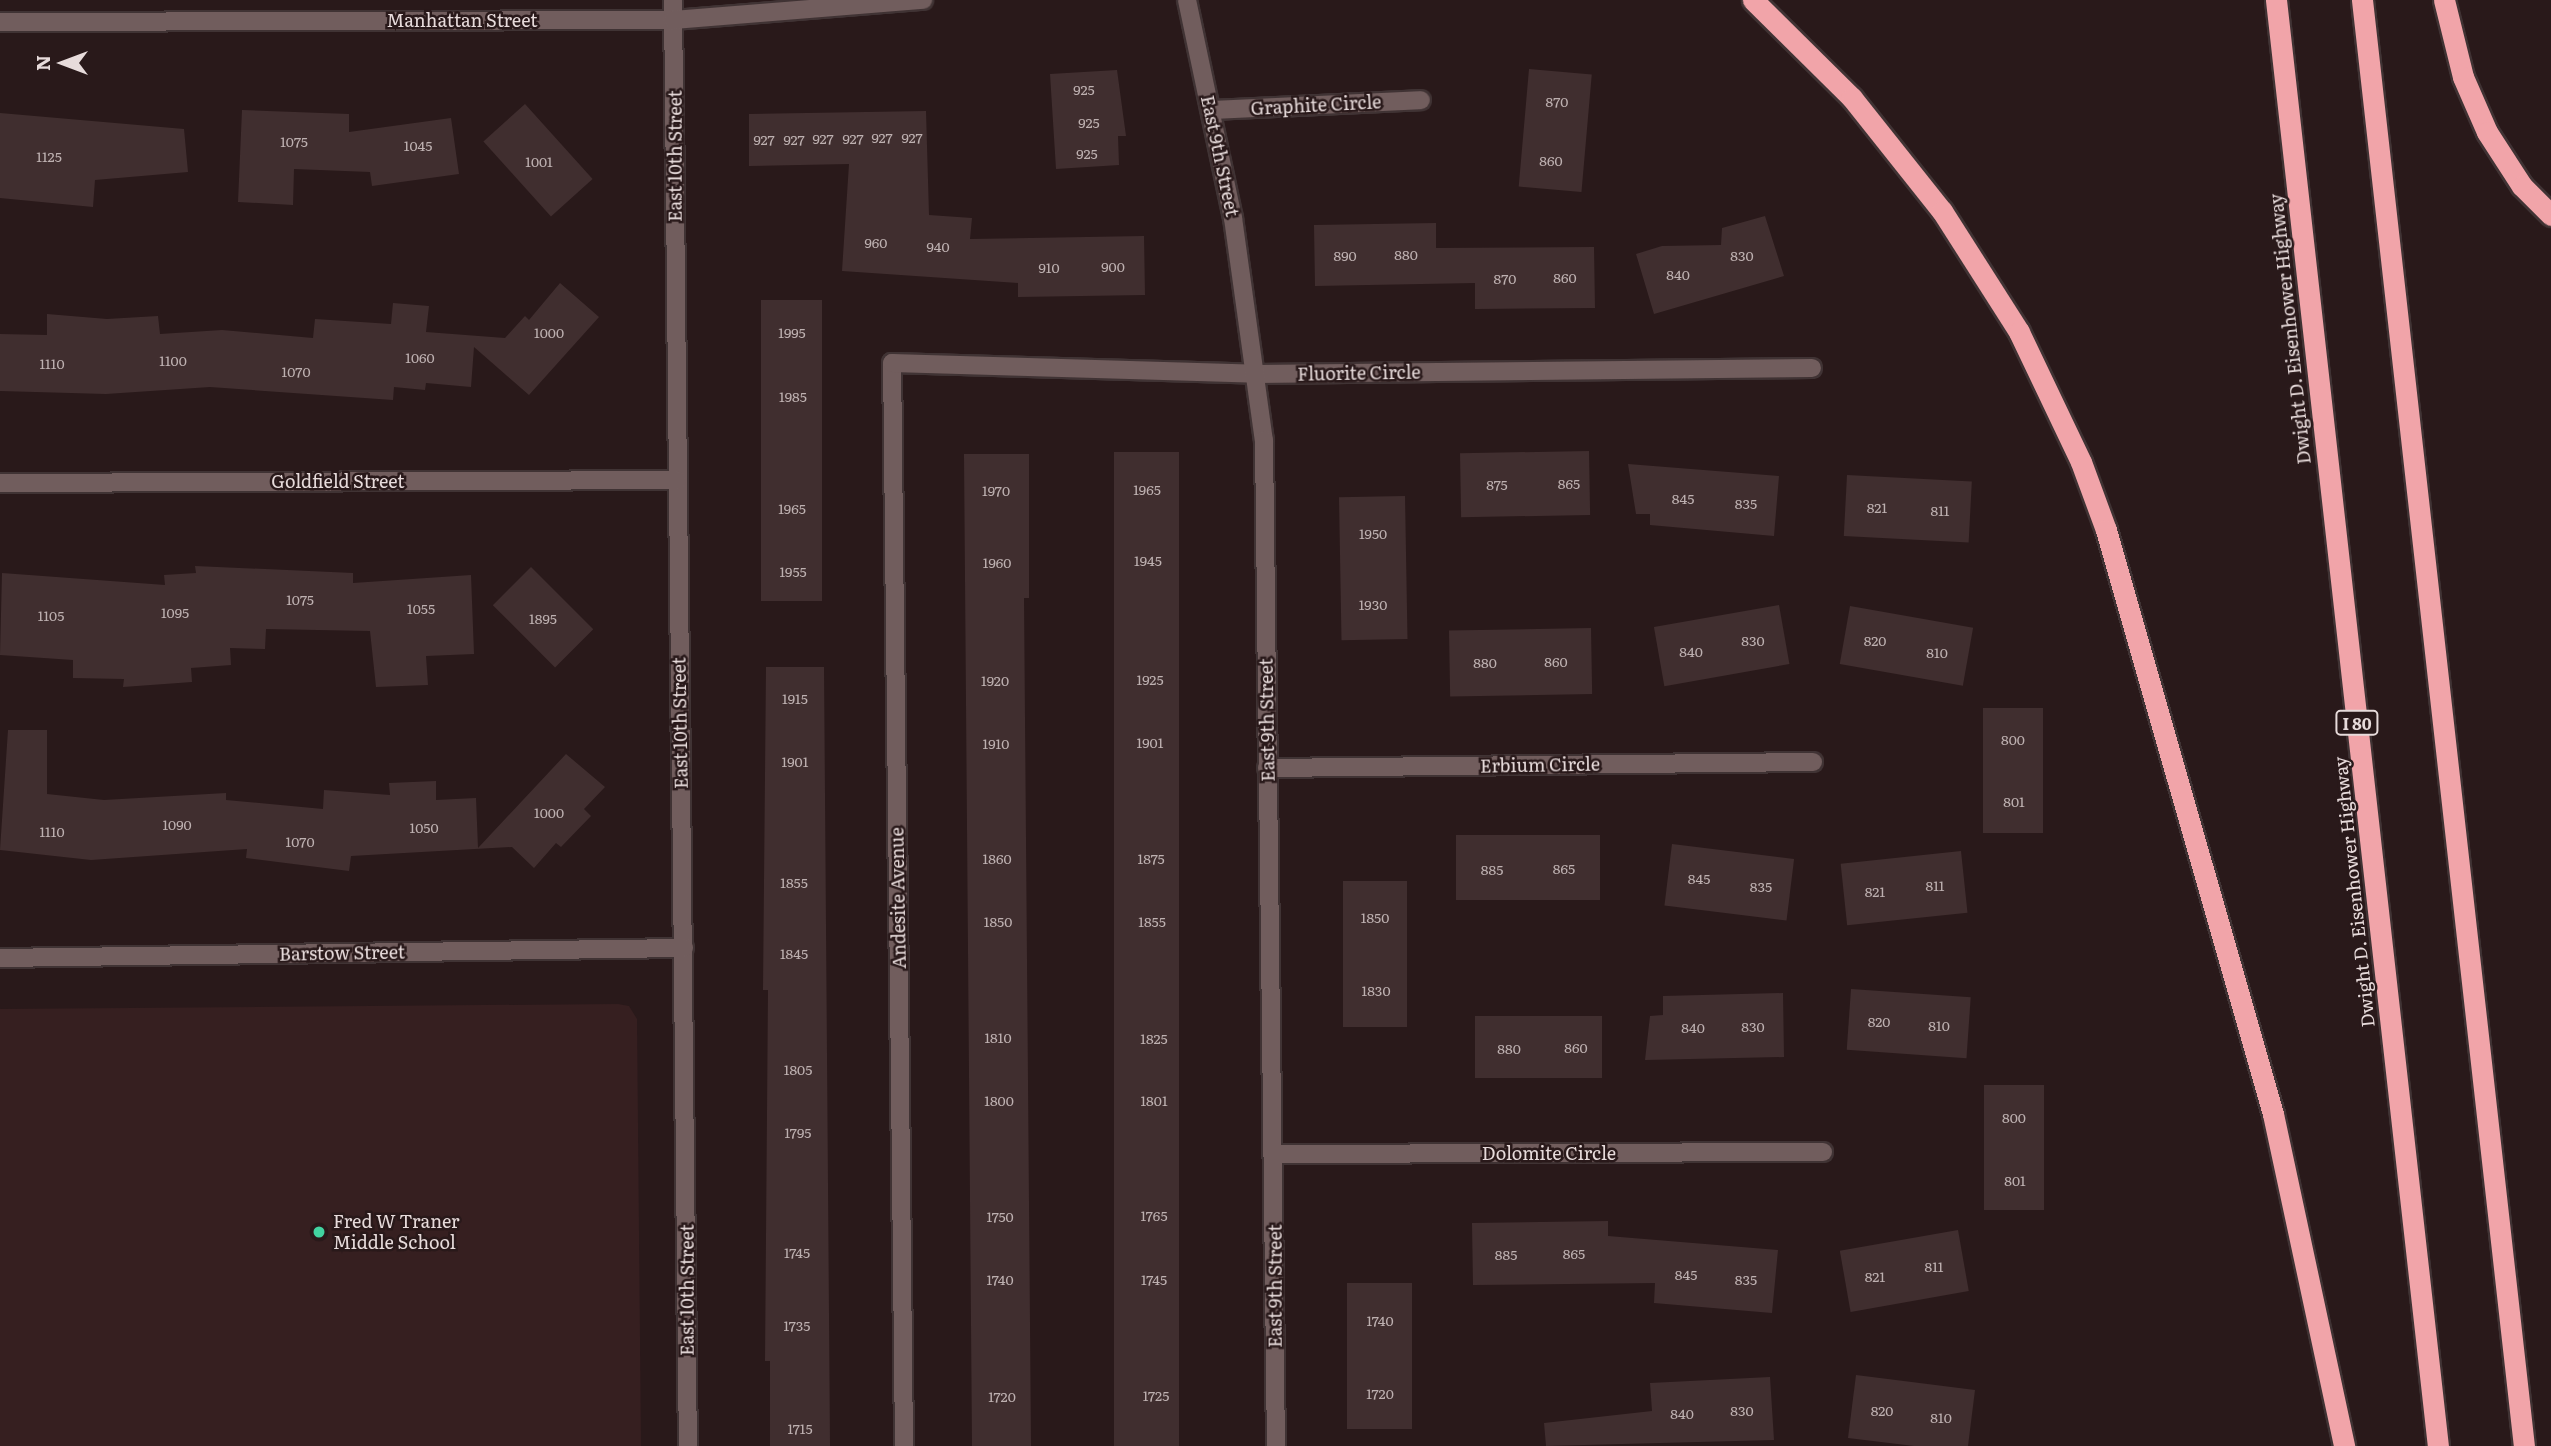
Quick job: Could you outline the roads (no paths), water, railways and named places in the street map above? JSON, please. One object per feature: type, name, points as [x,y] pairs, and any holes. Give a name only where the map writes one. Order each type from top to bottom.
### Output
[{"type":"highway","points":[[1753,0],[1852,98],[1942,211],[2019,332],[2081,462],[2106,530],[2273,1114],[2344,1446]]},
{"type":"highway","name":"Dwight D. Eisenhower Highway","points":[[2276,0],[2438,1446]]},
{"type":"highway","points":[[2362,0],[2524,1446]]},
{"type":"highway","points":[[2445,0],[2463,77],[2487,132],[2522,186],[2551,215]]},
{"type":"street","name":"East 10th Street","points":[[673,0],[688,1446]]},
{"type":"street","name":"Manhattan Street","points":[[0,22],[673,20],[923,0]]},
{"type":"street","name":"East 9th Street","points":[[1187,0],[1233,218],[1264,440],[1276,1446]]},
{"type":"street","name":"Graphite Circle","points":[[1211,110],[1421,100]]},
{"type":"street","name":"Andesite Avenue","points":[[904,1446],[892,363],[906,364]]},
{"type":"street","name":"Fluorite Circle","points":[[906,364],[1256,374],[1812,368]]},
{"type":"street","name":"Goldfield Street","points":[[0,483],[677,480]]},
{"type":"street","name":"Erbium Circle","points":[[1267,768],[1813,762]]},
{"type":"street","name":"Barstow Street","points":[[0,958],[684,948]]},
{"type":"street","name":"Dolomite Circle","points":[[1274,1154],[1823,1152]]},
{"type":"place","name":"Fred W Traner Middle School","points":[[319,1232]]}]
